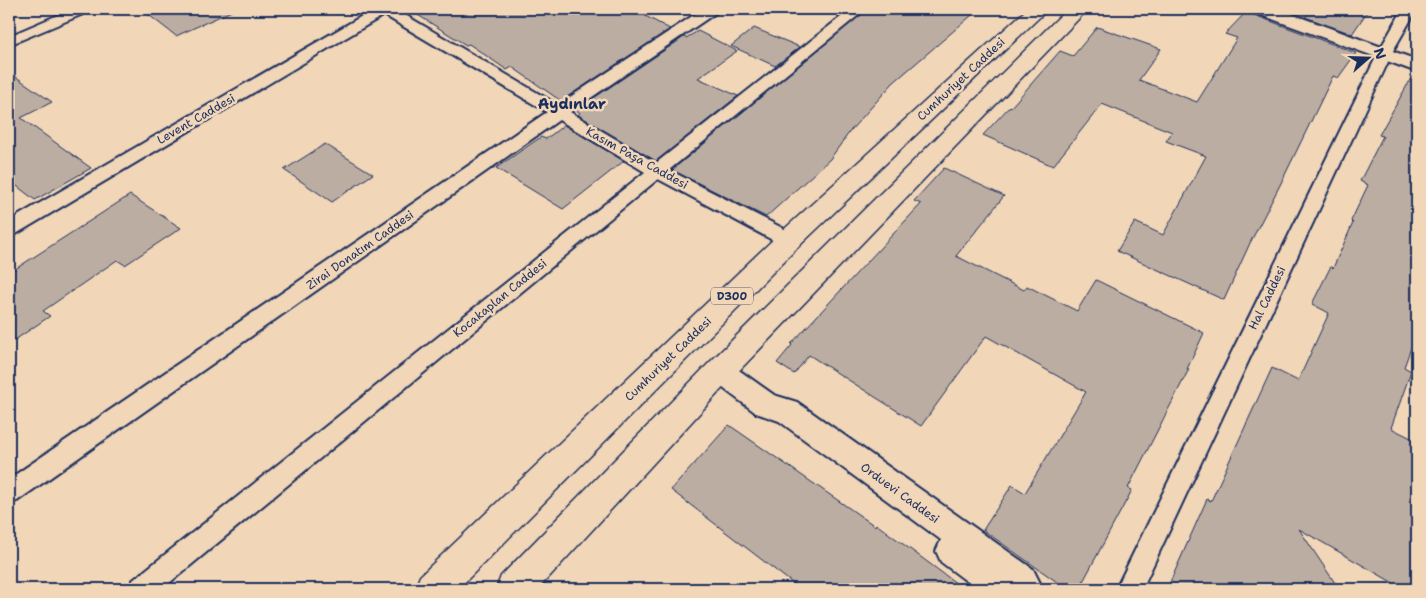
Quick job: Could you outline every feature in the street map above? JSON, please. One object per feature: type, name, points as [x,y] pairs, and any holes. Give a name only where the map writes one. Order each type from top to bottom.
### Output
[{"type":"highway","name":"Cumhuriyet Caddesi","points":[[432,589],[790,240],[1038,9]]},
{"type":"highway","points":[[514,589],[720,371],[1078,9]]},
{"type":"street","points":[[9,41],[84,9]]},
{"type":"street","name":"Kasım Paşa Caddesi","points":[[385,9],[557,113],[657,170],[790,240]]},
{"type":"street","name":"Levent Caddesi","points":[[9,229],[385,9]]},
{"type":"street","name":"Zirai Donatım Caddesi","points":[[9,493],[557,113],[712,9]]},
{"type":"street","name":"Kocakaplan Caddesi","points":[[142,589],[657,170],[859,9]]},
{"type":"street","points":[[1262,9],[1417,66]]},
{"type":"street","name":"Hal Caddesi","points":[[1129,589],[1251,330],[1384,55],[1410,9]]},
{"type":"street","name":"Orduevi Caddesi","points":[[720,371],[766,406],[776,421],[1004,589]]},
{"type":"street","name":"Orduevi Caddesi","points":[[766,406],[786,411],[1022,580],[1027,589]]},
{"type":"building","points":[[141,9],[236,9],[176,36]]},
{"type":"building","points":[[408,9],[632,9],[670,29],[561,101],[512,67],[507,70],[469,44],[466,45]]},
{"type":"building","points":[[868,9],[979,9],[893,83],[851,130],[830,159],[766,217],[672,170]]},
{"type":"building","points":[[1312,9],[1369,9],[1352,34],[1305,17]]},
{"type":"building","points":[[1246,12],[1356,53],[1338,78],[1333,76],[1250,243],[1224,300],[1117,251],[1135,222],[1163,235],[1206,156],[1166,141],[1172,132],[1102,104],[1053,166],[983,135],[1011,107],[1060,51],[1073,56],[1097,27],[1161,49],[1139,80],[1197,102],[1237,38],[1225,34]]},
{"type":"building","points":[[754,28],[800,47],[775,66],[731,46]]},
{"type":"building","points":[[698,31],[737,51],[698,78],[738,96],[656,161],[578,115],[580,113],[576,110],[684,37],[686,38]]},
{"type":"building","points":[[9,72],[52,102],[21,118],[91,168],[35,200],[9,180]]},
{"type":"building","points":[[1414,73],[1417,74],[1417,331],[1404,367],[1411,371],[1391,428],[1417,441],[1417,589],[1404,589],[1299,529],[1339,589],[1167,589],[1207,499],[1211,501],[1272,368],[1298,381],[1329,313],[1312,304],[1331,266],[1333,268],[1353,223],[1351,221],[1368,185],[1360,181],[1383,136],[1379,135]]},
{"type":"building","points":[[564,125],[624,161],[563,209],[496,168],[541,137],[546,139]]},
{"type":"building","points":[[325,144],[373,174],[332,202],[284,170]]},
{"type":"building","points":[[944,168],[1004,196],[956,256],[1024,290],[1027,286],[1077,311],[1096,280],[1204,333],[1187,369],[1189,369],[1128,488],[1132,490],[1079,589],[1067,589],[983,530],[1012,485],[1025,493],[1086,392],[986,336],[921,426],[809,355],[794,374],[777,363],[791,344],[921,204],[914,201]]},
{"type":"building","points":[[130,195],[181,228],[125,265],[117,260],[43,311],[50,316],[9,344],[9,273]]},
{"type":"building","points":[[729,425],[875,526],[876,524],[964,589],[800,589],[671,490]]},
{"type":"district","name":"Aydınlar","points":[[572,104]]}]
